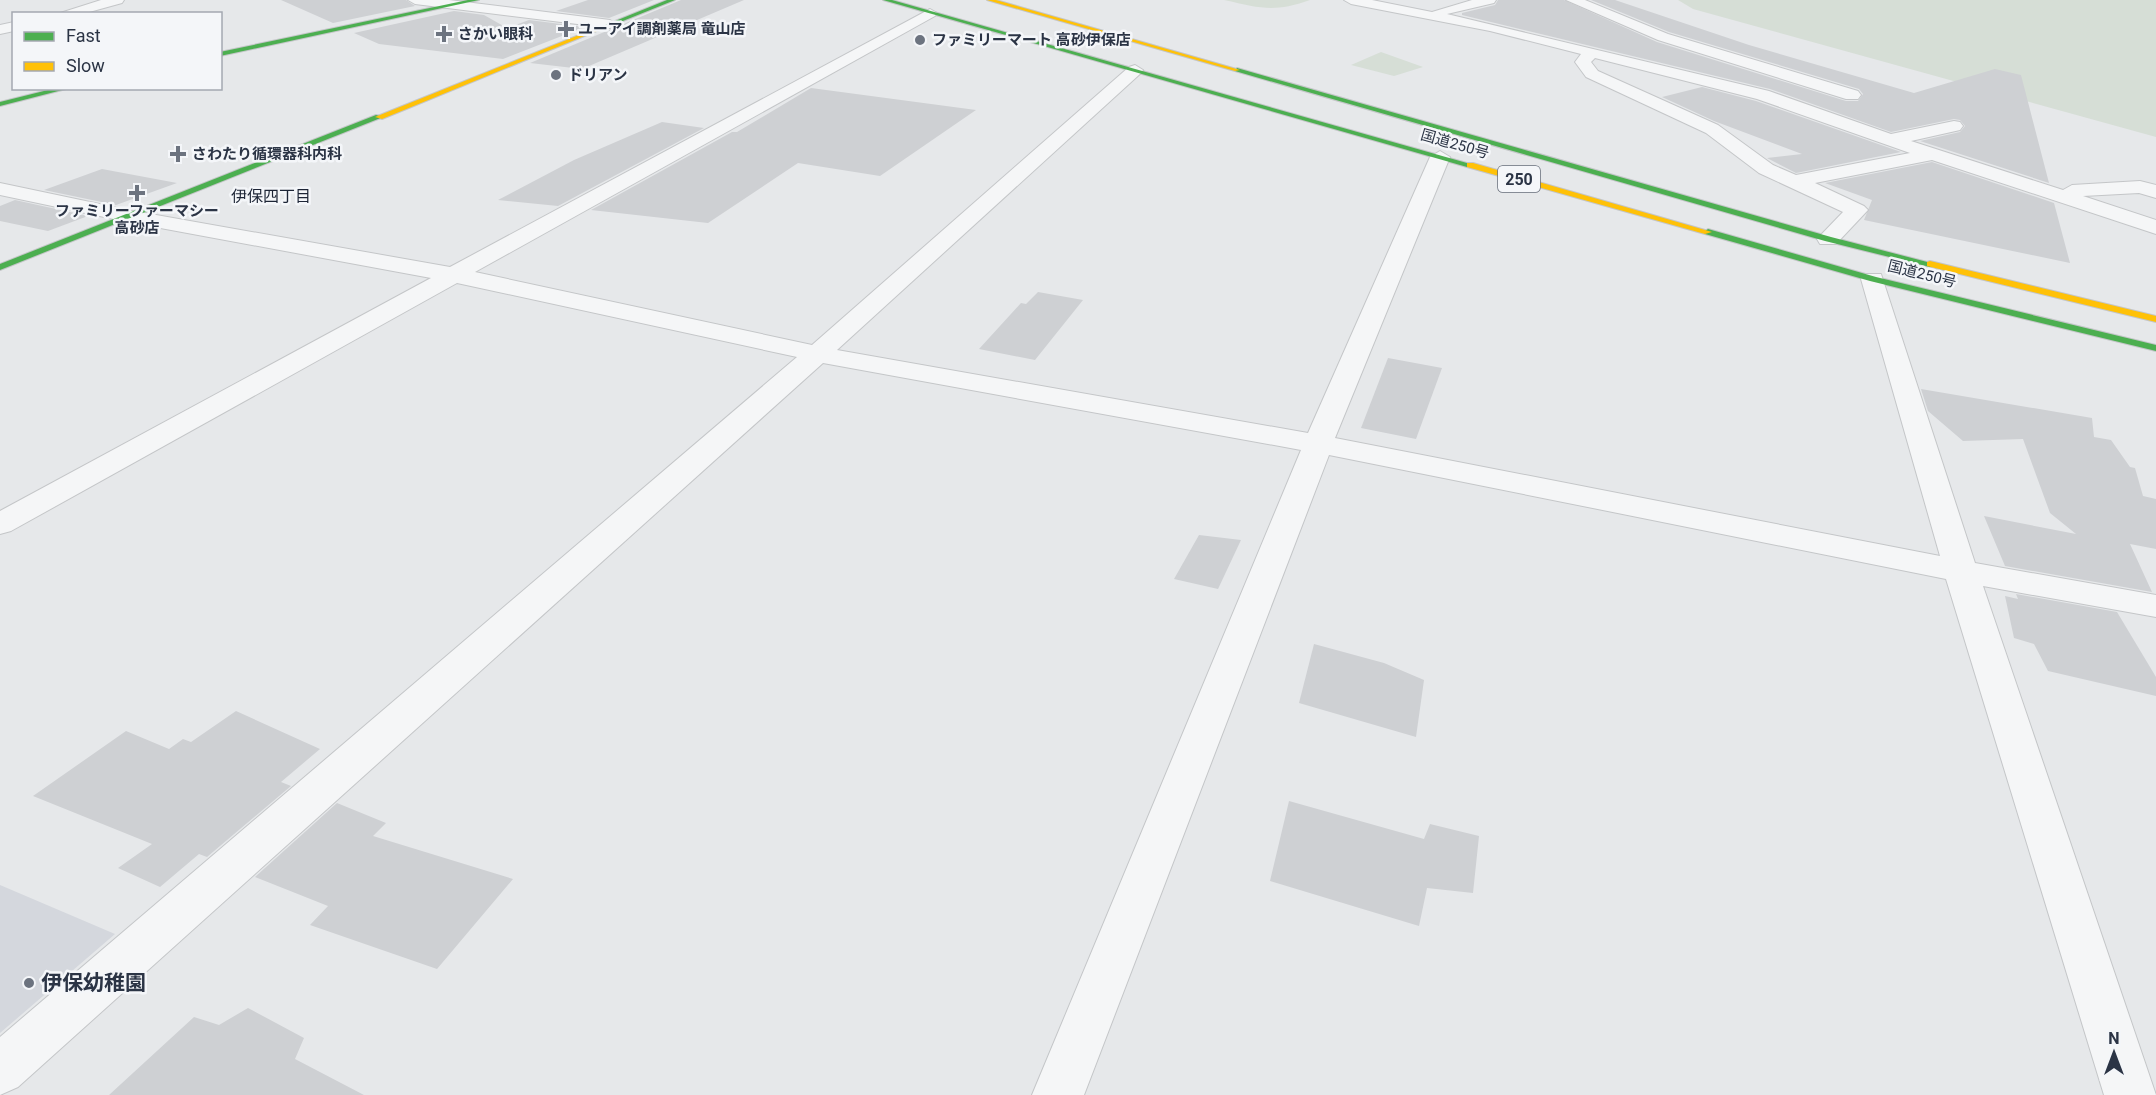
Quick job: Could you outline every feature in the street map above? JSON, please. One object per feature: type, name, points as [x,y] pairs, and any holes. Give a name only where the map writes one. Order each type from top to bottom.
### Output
[{"type":"main road","points":[[222,46],[440,2],[476,0]]},
{"type":"main road","points":[[0,267],[672,0]]},
{"type":"main road","name":"国道250号","points":[[886,0],[1873,279],[2156,348]]},
{"type":"main road","name":"国道250号","points":[[990,0],[1828,239],[2156,319]]},
{"type":"main road","points":[[222,54],[440,2]]},
{"type":"main road","points":[[0,94],[17,90]]},
{"type":"main road","points":[[0,104],[59,90]]},
{"type":"street","points":[[72,12],[117,0]]},
{"type":"street","points":[[415,0],[610,24]]},
{"type":"street","points":[[1351,0],[1541,40],[1763,95],[1891,140],[2156,227]]},
{"type":"street","points":[[1372,4],[1393,0]]},
{"type":"street","points":[[1429,15],[1489,0]]},
{"type":"street","points":[[1574,0],[1663,37],[1852,95]]},
{"type":"street","points":[[0,524],[930,14]]},
{"type":"street","points":[[1513,51],[1541,40]]},
{"type":"street","points":[[1591,52],[1583,62],[1592,74],[1712,129],[1766,169],[1857,210],[1828,239]]},
{"type":"street","points":[[0,1070],[817,354],[1135,70]]},
{"type":"street","points":[[1723,101],[1763,95]]},
{"type":"street","points":[[1891,140],[1954,126]]},
{"type":"street","points":[[1797,181],[1934,154]]},
{"type":"street","points":[[1058,1095],[1318,444],[1440,157]]},
{"type":"street","points":[[2052,192],[2140,188],[2156,192]]},
{"type":"street","points":[[0,189],[128,216],[454,275],[817,354],[1318,444],[1961,571],[2156,606]]},
{"type":"street","points":[[1873,279],[1961,571],[2130,1095]]},
{"type":"shaded area","points":[[1224,0],[1310,0],[1286,7],[1267,8]]},
{"type":"shaded area","points":[[1678,0],[2156,0],[2156,137],[1693,9]]},
{"type":"shaded area","points":[[1381,52],[1423,67],[1394,76],[1351,65]]},
{"type":"shaded area","name":"伊保幼稚園","points":[[0,885],[115,934],[0,1033]]},
{"type":"building","points":[[281,0],[406,0],[415,6],[333,23]]},
{"type":"building","points":[[588,0],[654,0],[609,18],[556,11]]},
{"type":"building","points":[[681,0],[744,0],[582,69],[530,63]]},
{"type":"building","points":[[1498,0],[1564,0],[1657,42],[1846,101],[1858,101],[1863,94],[1859,89],[1669,32],[1591,0],[1615,0],[1749,45],[1914,93],[1995,69],[2021,75],[2049,183],[1920,141],[1960,132],[1965,126],[1960,120],[1954,119],[1891,132],[1770,89],[1462,15],[1462,13],[1495,5]]},
{"type":"building","points":[[454,11],[484,15],[507,28],[529,20],[585,27],[503,59],[379,44],[354,33]]},
{"type":"building","points":[[1702,87],[1756,101],[1901,152],[1796,173],[1767,158],[1802,154],[1714,121],[1662,97]]},
{"type":"building","points":[[811,88],[976,110],[880,176],[798,163],[708,223],[591,210],[732,132],[737,132]]},
{"type":"building","points":[[662,122],[704,128],[558,206],[498,200],[574,160]]},
{"type":"building","points":[[1932,162],[2054,203],[2070,263],[1864,220],[1872,200],[1825,183]]},
{"type":"building","points":[[102,169],[177,183],[116,205],[44,190]]},
{"type":"building","points":[[15,200],[88,216],[48,231],[0,221],[0,206]]},
{"type":"building","points":[[1038,292],[1083,300],[1035,360],[979,349],[1021,303],[1026,304]]},
{"type":"building","points":[[1388,358],[1442,368],[1416,439],[1361,428]]},
{"type":"building","points":[[1921,389],[2092,418],[2094,437],[2111,440],[2130,467],[2135,468],[2143,496],[2156,499],[2156,549],[2130,544],[2152,592],[2005,566],[1984,516],[2076,534],[2050,513],[2023,439],[1963,441],[1928,411]]},
{"type":"building","points":[[1199,535],[1241,540],[1218,589],[1174,579]]},
{"type":"building","points":[[2016,594],[2117,612],[2156,677],[2156,696],[2048,671],[2034,644],[2014,638],[2005,596],[2018,599]]},
{"type":"building","points":[[1314,644],[1384,663],[1424,680],[1416,737],[1299,703]]},
{"type":"building","points":[[236,711],[320,749],[281,782],[291,786],[207,857],[199,854],[160,887],[118,868],[152,844],[33,796],[126,731],[169,749],[183,739],[191,742]]},
{"type":"building","points":[[1289,801],[1424,839],[1430,824],[1479,836],[1473,893],[1427,888],[1419,926],[1270,881]]},
{"type":"building","points":[[337,803],[386,823],[373,836],[513,879],[437,969],[310,925],[328,906],[255,877]]},
{"type":"building","points":[[248,1008],[304,1038],[295,1059],[364,1095],[109,1095],[194,1017],[219,1025]]},
{"type":"traffic: fast","points":[[222,54],[476,0]]},
{"type":"traffic: fast","points":[[596,30],[672,0]]},
{"type":"traffic: fast","points":[[886,0],[1470,165]]},
{"type":"traffic: fast","points":[[1237,70],[1828,239],[1930,264]]},
{"type":"traffic: fast","points":[[0,104],[59,90]]},
{"type":"traffic: fast","points":[[0,267],[379,117]]},
{"type":"traffic: fast","points":[[1708,232],[1873,279],[2156,348]]},
{"type":"traffic: slow","points":[[990,0],[1237,70]]},
{"type":"traffic: slow","points":[[379,117],[596,30]]},
{"type":"traffic: slow","points":[[1470,165],[1708,232]]},
{"type":"traffic: slow","points":[[1930,264],[2156,319]]},
{"type":"place","name":"ユーアイ調剤薬局 竜山店","points":[[566,29]]},
{"type":"place","name":"さかい眼科","points":[[444,34]]},
{"type":"place","name":"ファミリーマート 高砂伊保店","points":[[920,40]]},
{"type":"place","name":"ドリアン","points":[[556,75]]},
{"type":"place","name":"さわたり循環器科内科","points":[[178,154]]},
{"type":"place","name":"ファミリーファーマシー 高砂店","points":[[137,193]]},
{"type":"place","name":"伊保幼稚園","points":[[29,983]]},
{"type":"district","name":"伊保四丁目","points":[[271,196]]}]
